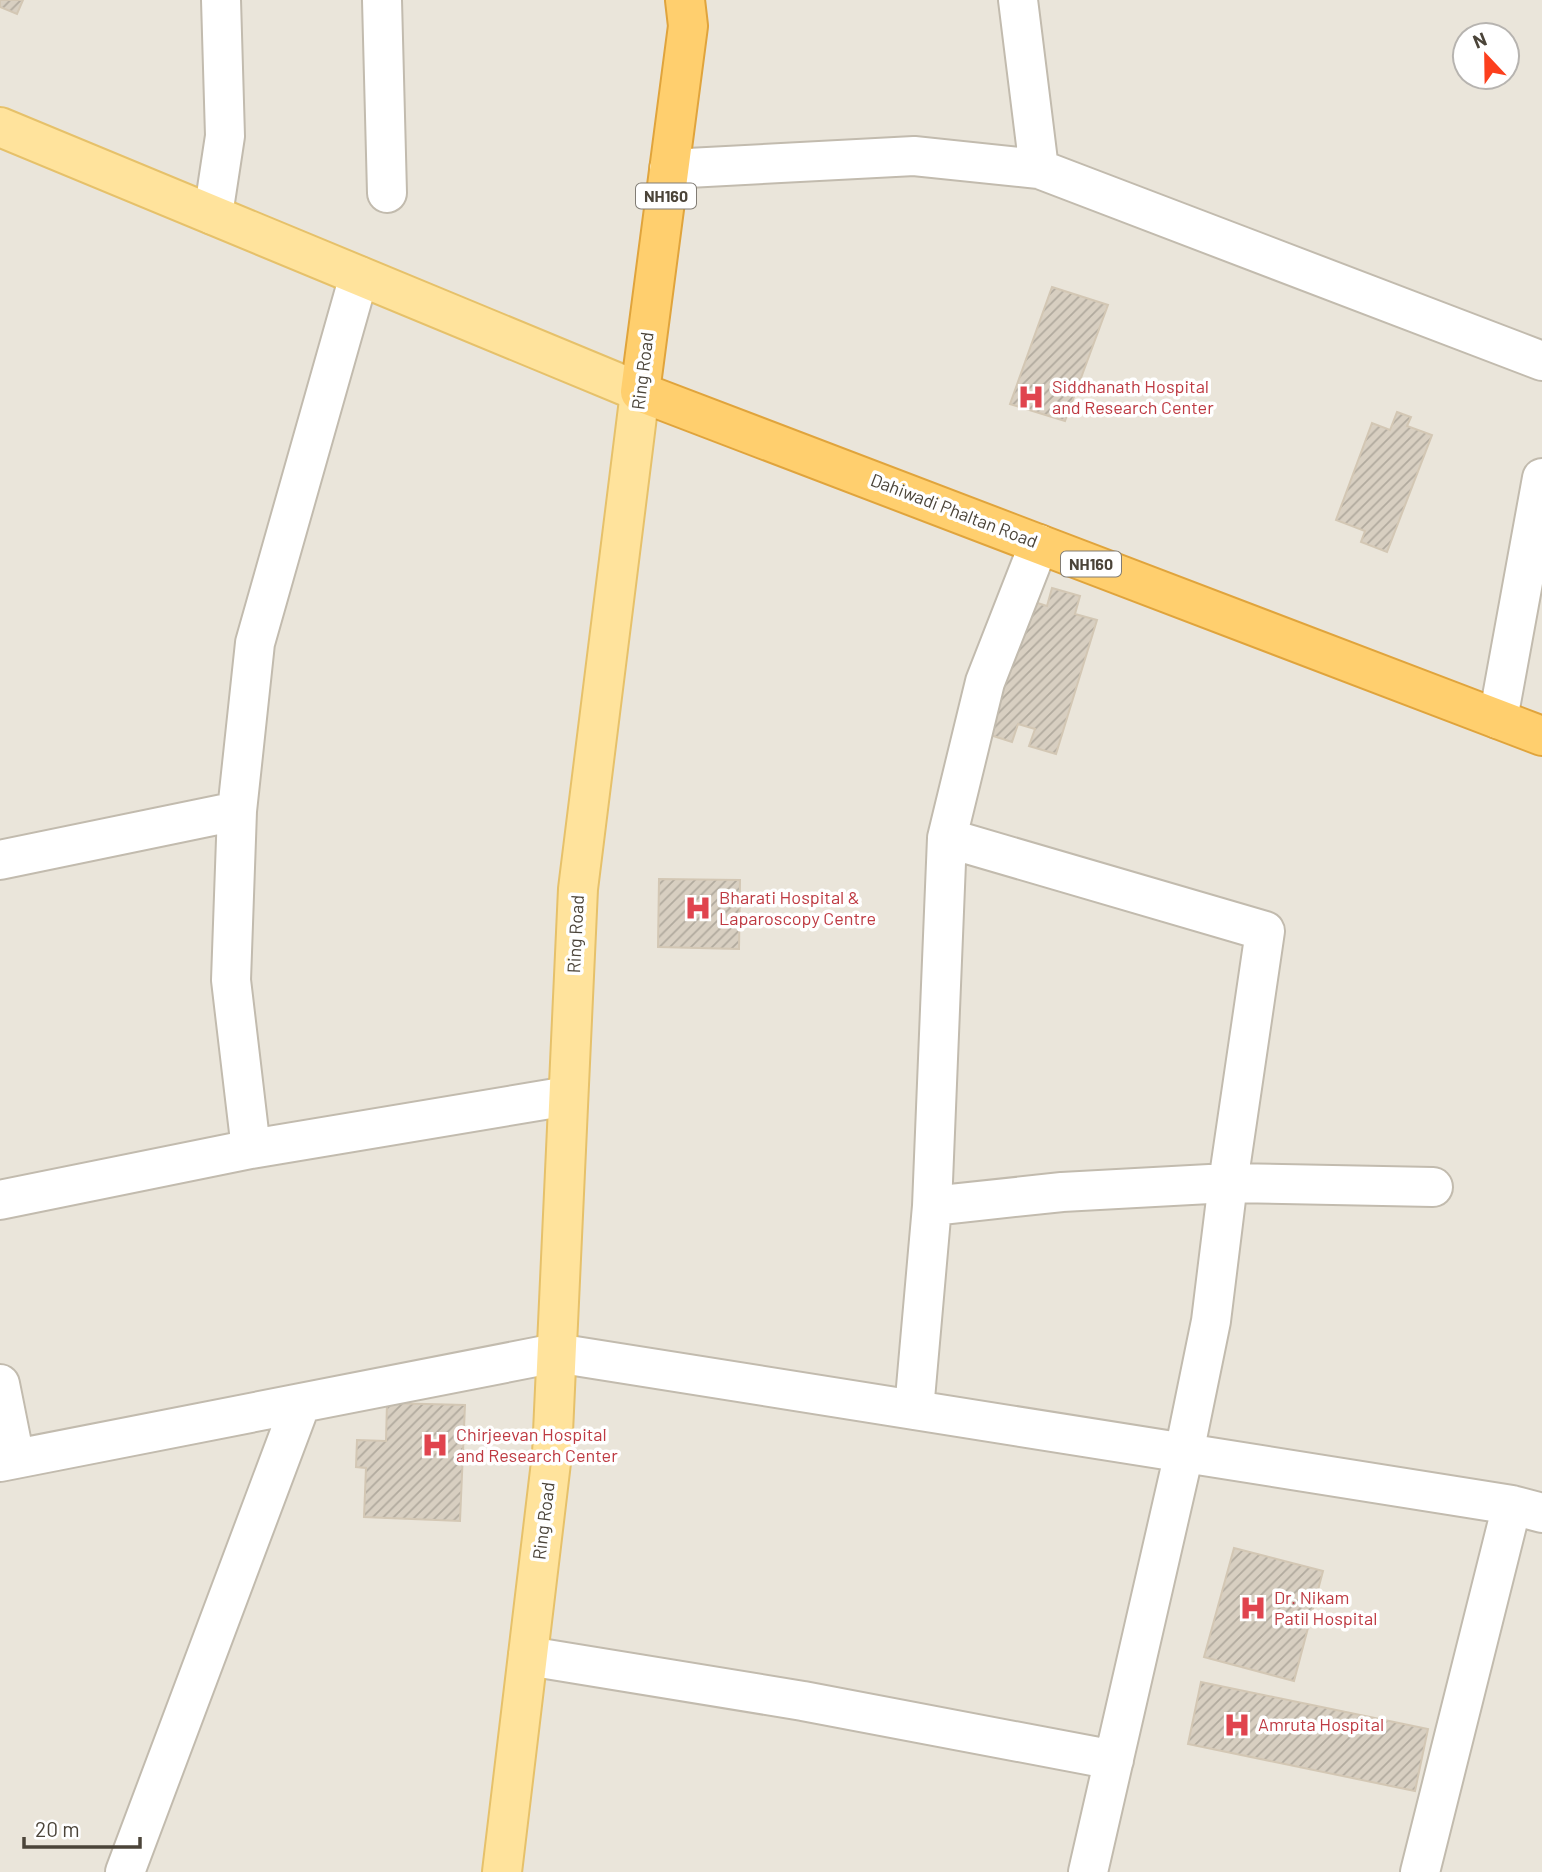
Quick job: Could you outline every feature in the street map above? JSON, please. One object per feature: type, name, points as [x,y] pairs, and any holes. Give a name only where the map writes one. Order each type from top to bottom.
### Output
[{"type":"highway","name":"Ring Road","points":[[640,392],[688,26],[685,0]]},
{"type":"highway","name":"Dahiwadi Phaltan Road","points":[[640,392],[1542,736]]},
{"type":"main road","points":[[0,127],[640,392]]},
{"type":"main road","name":"Ring Road","points":[[502,1872],[552,1454],[578,889],[640,392]]},
{"type":"street","points":[[213,215],[225,136],[221,0]]},
{"type":"street","points":[[382,0],[387,193]]},
{"type":"street","points":[[1018,0],[1039,169]]},
{"type":"street","points":[[670,169],[914,156],[1039,169],[1542,361]]},
{"type":"street","points":[[251,1149],[231,980],[237,811],[255,643],[359,276]]},
{"type":"street","points":[[1498,719],[1542,478]]},
{"type":"street","points":[[914,1410],[932,1206],[947,838],[985,682],[1039,544]]},
{"type":"street","points":[[0,860],[237,811]]},
{"type":"street","points":[[947,838],[1265,931],[1228,1183],[1212,1321],[1088,1872]]},
{"type":"street","points":[[0,1200],[251,1149],[568,1096]]},
{"type":"street","points":[[932,1206],[1062,1192],[1228,1183],[1433,1187]]},
{"type":"street","points":[[0,1384],[7,1460],[556,1353],[1527,1509],[1420,1872]]},
{"type":"street","points":[[125,1872],[301,1403]]},
{"type":"street","points":[[528,1656],[803,1701],[1114,1760]]},
{"type":"shaded area","points":[[0,0],[1542,0],[1542,1872],[0,1872]]},
{"type":"building","points":[[0,0],[23,0],[17,14],[0,7]]},
{"type":"building","points":[[1052,287],[1108,305],[1065,421],[1010,404]]},
{"type":"building","points":[[1397,412],[1411,417],[1407,426],[1432,435],[1387,552],[1361,542],[1365,531],[1336,520],[1372,423],[1390,430]]},
{"type":"building","points":[[1052,588],[1080,596],[1075,614],[1097,620],[1056,754],[1029,746],[1035,729],[1018,724],[1012,742],[984,733],[1025,599],[1047,606]]},
{"type":"building","points":[[659,879],[740,880],[739,949],[658,947]]},
{"type":"building","points":[[387,1403],[465,1405],[460,1521],[364,1517],[366,1468],[356,1467],[357,1440],[386,1441]]},
{"type":"building","points":[[1234,1548],[1323,1571],[1294,1681],[1204,1657]]},
{"type":"building","points":[[1201,1682],[1428,1729],[1415,1791],[1188,1744]]},
{"type":"place","name":"Siddhanath Hospital and Research Center","points":[[1031,397]]},
{"type":"place","name":"Bharati Hospital & Laparoscopy Centre","points":[[698,908]]},
{"type":"place","name":"Chirjeevan Hospital and Research Center","points":[[435,1445]]},
{"type":"place","name":"Dr. Nikam Patil Hospital","points":[[1253,1608]]},
{"type":"place","name":"Amruta Hospital","points":[[1237,1725]]}]
